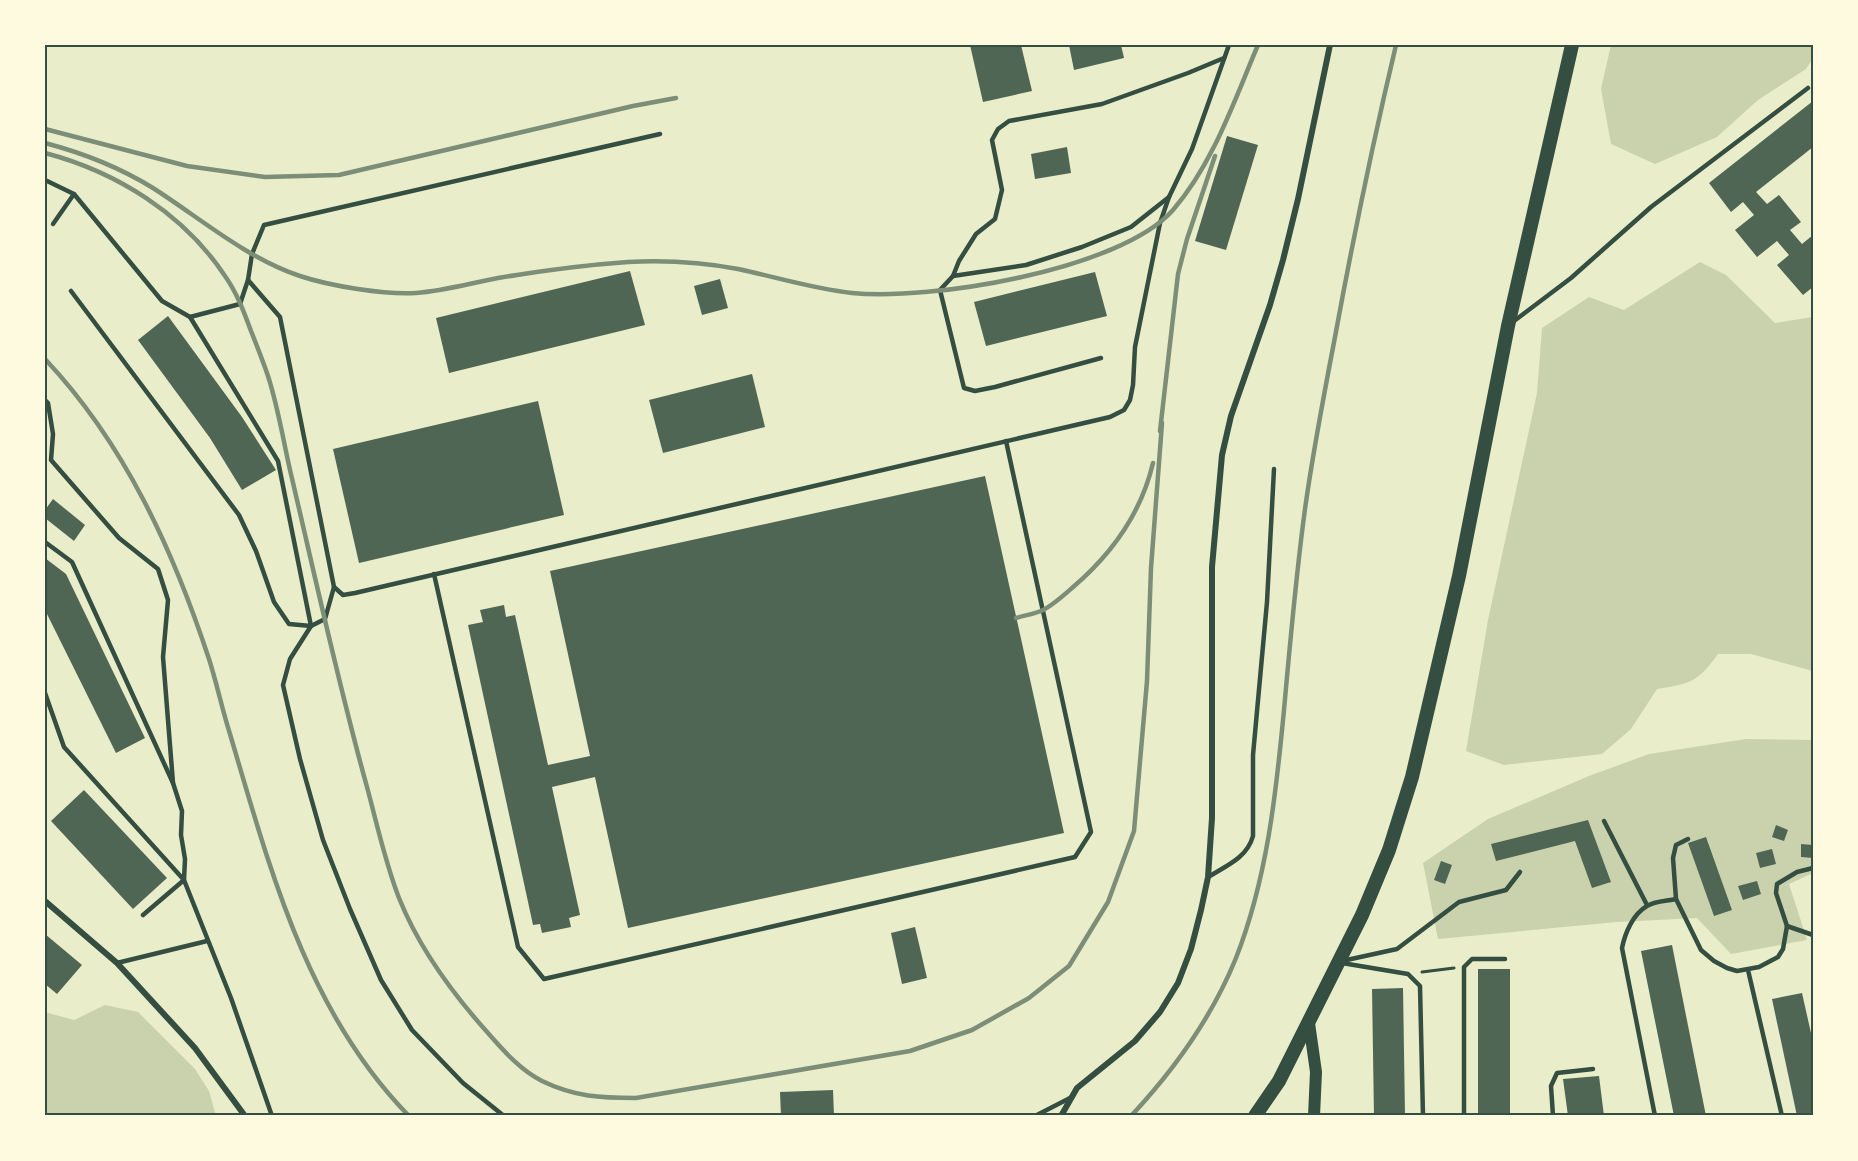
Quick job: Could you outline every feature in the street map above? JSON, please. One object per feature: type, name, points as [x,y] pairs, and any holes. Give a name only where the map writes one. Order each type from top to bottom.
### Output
[{"type":"main road","points":[[1255,1116],[1279,1081],[1339,962],[1389,850],[1412,777],[1460,576],[1508,326],[1572,45]]},
{"type":"main road","points":[[1309,1023],[1316,1072],[1314,1116]]},
{"type":"street","points":[[1061,1116],[1077,1088],[1135,1041],[1160,1012],[1178,983],[1191,949],[1208,877],[1212,818],[1212,567],[1222,455],[1231,416],[1270,305],[1283,260],[1330,45]]},
{"type":"street","points":[[45,901],[117,963],[195,1048],[246,1116]]},
{"type":"lane","points":[[334,587],[342,595],[355,593],[1110,417],[1124,410],[1130,400],[1133,385],[1135,347],[1160,223],[1169,197],[1192,149],[1229,45]]},
{"type":"lane","points":[[1101,358],[995,387],[975,391],[964,388],[940,290],[953,276],[959,261],[976,234],[995,219],[1002,190],[992,140],[998,129],[1009,121],[1102,104],[1188,74],[1224,58]]},
{"type":"lane","points":[[1508,326],[1571,278],[1651,207],[1808,88]]},
{"type":"lane","points":[[190,317],[240,304],[248,280],[252,254],[264,225],[660,134]]},
{"type":"lane","points":[[45,180],[74,194],[162,301],[190,317],[278,461],[311,626]]},
{"type":"lane","points":[[53,224],[74,194]]},
{"type":"lane","points":[[953,276],[1026,265],[1082,247],[1131,227],[1169,197]]},
{"type":"lane","points":[[248,280],[280,317],[334,587],[325,619],[311,626],[290,659],[283,685],[300,759],[323,840],[381,980],[412,1030],[463,1083],[504,1116]]},
{"type":"lane","points":[[71,291],[239,515],[256,551],[274,602],[289,624],[311,626]]},
{"type":"lane","points":[[45,400],[48,403],[53,435],[48,461],[119,538],[158,569],[168,600],[163,657],[173,783]]},
{"type":"lane","points":[[434,574],[518,947],[544,979],[1052,862],[1075,856],[1091,831],[1006,441]]},
{"type":"lane","points":[[1208,877],[1240,857],[1250,847],[1253,836],[1253,755],[1267,602],[1274,468]]},
{"type":"lane","points":[[45,542],[72,562],[173,783],[182,811],[184,880],[143,915]]},
{"type":"lane","points":[[45,693],[64,747],[184,880],[231,998],[272,1116]]},
{"type":"lane","points":[[1604,821],[1647,905]]},
{"type":"lane","points":[[1688,839],[1676,845],[1673,858],[1676,899],[1701,950],[1714,961],[1737,971],[1759,967],[1778,957],[1784,949],[1787,926],[1776,893],[1777,884],[1797,872],[1813,868]]},
{"type":"lane","points":[[1339,962],[1397,949],[1459,902],[1506,890],[1520,872]]},
{"type":"lane","points":[[1655,1116],[1622,948],[1624,933],[1647,905],[1676,899]]},
{"type":"lane","points":[[1787,926],[1813,935]]},
{"type":"lane","points":[[117,963],[207,941]]},
{"type":"lane","points":[[1464,1116],[1464,967],[1472,959],[1505,959]]},
{"type":"lane","points":[[1339,962],[1408,974],[1420,986],[1423,1116]]},
{"type":"lane","points":[[1748,970],[1782,1116]]},
{"type":"lane","points":[[1553,1116],[1551,1086],[1557,1073],[1593,1069]]},
{"type":"lane","points":[[1035,1116],[1070,1098]]},
{"type":"path","points":[[1408,974],[1464,967]]},
{"type":"green space","points":[[1611,45],[1813,45],[1813,58],[1806,69],[1758,100],[1717,137],[1655,164],[1611,144],[1601,89]]},
{"type":"green space","points":[[1700,262],[1726,275],[1775,323],[1813,317],[1813,671],[1751,654],[1718,654],[1699,676],[1686,683],[1657,689],[1631,729],[1602,754],[1504,765],[1466,751],[1488,620],[1537,393],[1542,328],[1589,297],[1624,310]]},
{"type":"green space","points":[[1746,739],[1813,740],[1813,873],[1789,884],[1807,940],[1731,954],[1697,918],[1617,922],[1438,939],[1423,863],[1488,819],[1589,776],[1649,754]]},
{"type":"green space","points":[[105,1005],[138,1012],[195,1069],[209,1091],[216,1116],[45,1116],[45,1012],[74,1020]]},
{"type":"building","points":[[970,45],[1021,45],[1032,91],[983,102]]},
{"type":"building","points":[[1069,45],[1121,45],[1124,58],[1074,70]]},
{"type":"building","points":[[1813,101],[1813,147],[1756,192],[1767,204],[1779,195],[1801,222],[1790,230],[1802,244],[1813,235],[1813,287],[1803,295],[1777,265],[1789,255],[1777,241],[1757,257],[1735,230],[1754,215],[1743,202],[1731,212],[1709,183]]},
{"type":"building","points":[[1227,136],[1258,145],[1226,250],[1195,241]]},
{"type":"building","points":[[1067,147],[1071,173],[1035,179],[1031,154]]},
{"type":"building","points":[[630,271],[645,325],[449,373],[436,318]]},
{"type":"building","points":[[1095,272],[1107,316],[986,346],[974,302]]},
{"type":"building","points":[[720,279],[728,308],[702,315],[694,286]]},
{"type":"building","points":[[168,316],[242,417],[276,470],[242,490],[210,438],[138,340]]},
{"type":"building","points":[[752,374],[765,427],[663,453],[649,400]]},
{"type":"building","points":[[538,401],[564,515],[359,563],[333,449]]},
{"type":"building","points":[[985,476],[1064,833],[628,928],[595,777],[552,787],[580,915],[569,918],[571,927],[542,933],[540,924],[533,925],[468,625],[483,622],[480,610],[504,605],[506,617],[515,615],[548,765],[590,756],[550,571]]},
{"type":"building","points":[[53,499],[85,525],[74,541],[45,518],[45,510]]},
{"type":"building","points":[[45,558],[66,574],[145,738],[116,753],[45,610]]},
{"type":"building","points":[[84,790],[167,878],[133,909],[51,821]]},
{"type":"building","points":[[1588,820],[1611,882],[1592,888],[1575,841],[1496,861],[1491,844]]},
{"type":"building","points":[[1776,825],[1788,830],[1784,841],[1772,837]]},
{"type":"building","points":[[1706,837],[1732,910],[1714,916],[1688,843]]},
{"type":"building","points":[[1801,844],[1813,845],[1813,858],[1801,857]]},
{"type":"building","points":[[1772,849],[1776,864],[1760,868],[1756,853]]},
{"type":"building","points":[[1441,861],[1452,865],[1445,884],[1434,880]]},
{"type":"building","points":[[1757,881],[1761,894],[1743,900],[1738,886]]},
{"type":"building","points":[[915,927],[927,978],[902,984],[891,933]]},
{"type":"building","points":[[45,934],[82,965],[57,994],[45,984]]},
{"type":"building","points":[[1672,945],[1706,1116],[1674,1116],[1641,951]]},
{"type":"building","points":[[1478,969],[1510,969],[1510,1116],[1478,1116]]},
{"type":"building","points":[[1403,988],[1405,1116],[1374,1116],[1372,989]]},
{"type":"building","points":[[1802,993],[1813,1042],[1813,1116],[1797,1116],[1772,999]]},
{"type":"building","points":[[1599,1076],[1604,1116],[1568,1116],[1563,1079]]},
{"type":"building","points":[[833,1090],[834,1116],[781,1116],[780,1092]]},
{"type":"railway","points":[[45,143],[100,161],[140,180],[224,237],[280,268],[312,280],[358,289],[389,293],[416,293],[546,271],[612,263],[656,261],[724,267],[852,293],[928,292],[1022,277],[1069,265],[1111,249],[1147,231],[1173,210],[1200,173],[1222,131],[1258,45]]},
{"type":"railway","points":[[1131,1116],[1177,1061],[1216,1001],[1247,928],[1263,867],[1281,742],[1305,509],[1356,227],[1396,45]]},
{"type":"railway","points":[[45,129],[187,166],[265,177],[339,175],[676,98]]},
{"type":"railway","points":[[45,153],[98,172],[147,198],[190,233],[233,289],[246,317],[272,388],[346,708],[385,857],[407,917],[438,969],[500,1047],[534,1077],[577,1093],[600,1097],[636,1098],[910,1051],[972,1030],[1029,998],[1069,966],[1108,902],[1134,831],[1147,681],[1151,568],[1162,423]]},
{"type":"railway","points":[[1160,431],[1178,274],[1187,239],[1215,156]]},
{"type":"railway","points":[[45,359],[74,392],[99,426],[144,500],[195,618],[260,836],[296,937],[318,985],[344,1031],[374,1075],[409,1116]]},
{"type":"railway","points":[[1016,618],[1050,606],[1100,561],[1133,516],[1148,482],[1153,463]]}]
